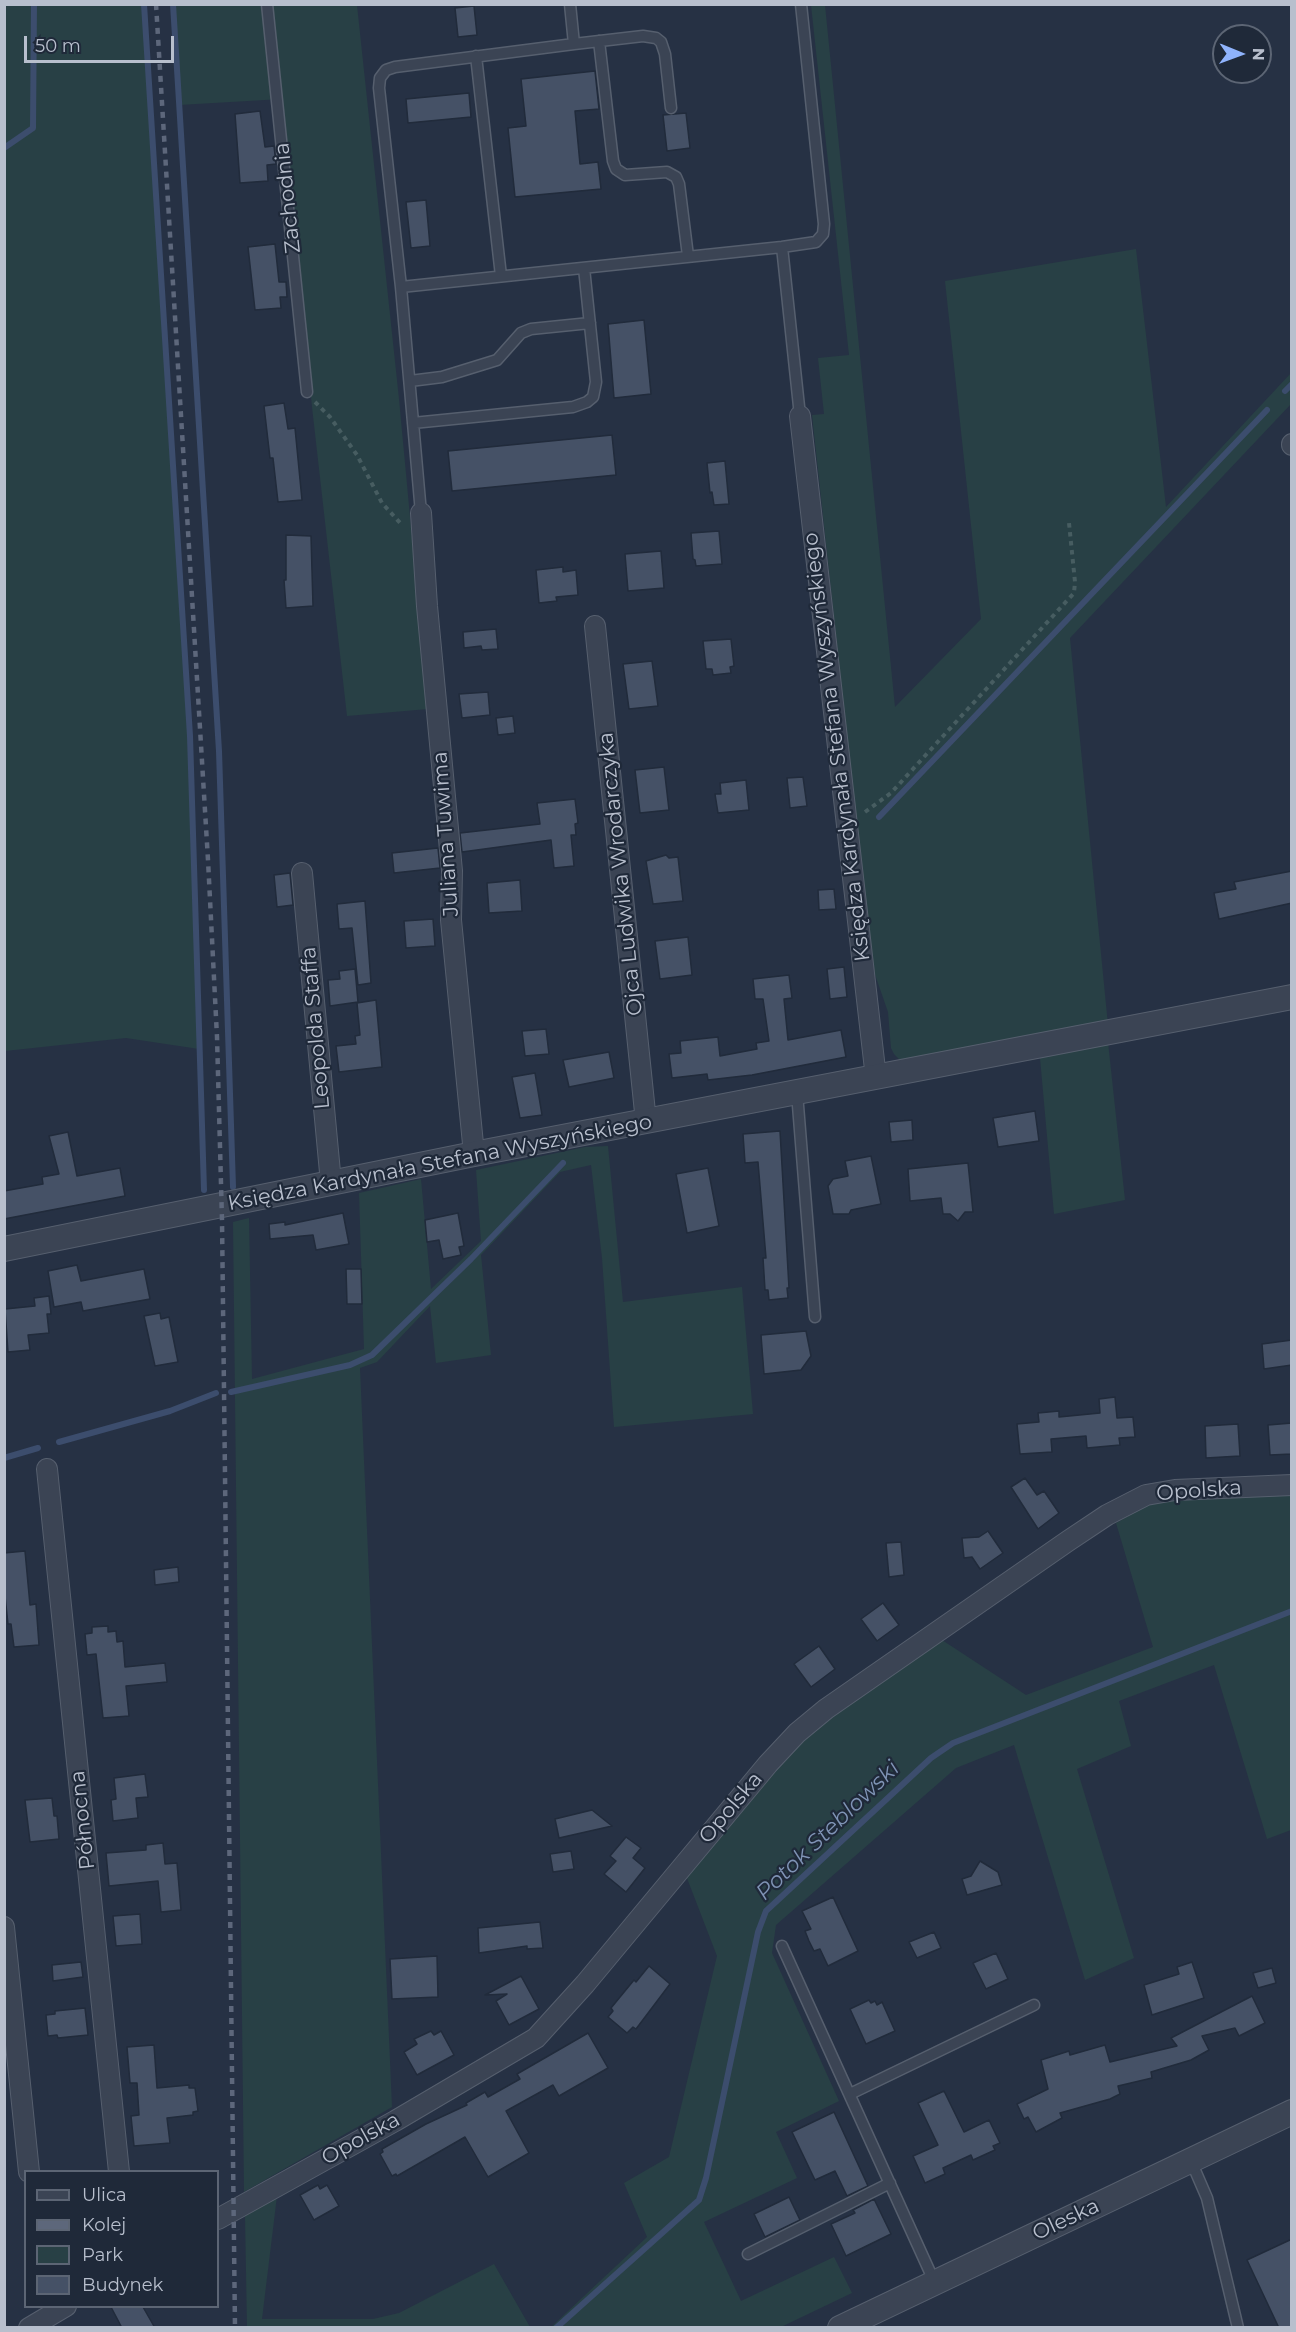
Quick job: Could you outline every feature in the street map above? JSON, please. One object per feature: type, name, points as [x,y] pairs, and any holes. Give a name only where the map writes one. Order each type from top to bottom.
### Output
[{"type":"street","name":"Księdza Kardynała Stefana Wyszyńskiego","points":[[800,416],[876,1078]]},
{"type":"street","name":"Juliana Tuwima","points":[[422,520],[427,606],[452,872],[451,920],[474,1154]]},
{"type":"street","name":"Ojca Ludwika Wrodarczyka","points":[[595,626],[646,1122]]},
{"type":"street","name":"Leopolda Staffa","points":[[302,873],[331,1183]]},
{"type":"street","name":"Księdza Kardynała Stefana Wyszyńskiego","points":[[4,1249],[474,1154],[1292,997]]},
{"type":"street","name":"Północna","points":[[48,1469],[119,2170]]},
{"type":"street","name":"Opolska","points":[[219,2218],[395,2121],[536,2038],[585,1984],[768,1764],[797,1733],[826,1709],[1068,1541],[1114,1510],[1146,1495],[1175,1490],[1292,1485]]},
{"type":"street","points":[[4,1927],[29,2170]]},
{"type":"street","name":"Oleska","points":[[840,2328],[1292,2112]]},
{"type":"street","points":[[39,2318],[64,2308]]},
{"type":"lane","name":"Zachodnia","points":[[267,4],[307,392]]},
{"type":"lane","points":[[570,4],[574,44]]},
{"type":"lane","points":[[401,287],[816,242],[824,229],[801,4]]},
{"type":"lane","points":[[422,520],[401,287],[379,88],[380,78],[386,70],[395,67],[649,36],[661,42],[665,54],[671,108]]},
{"type":"lane","points":[[599,41],[613,161],[616,169],[625,175],[667,171],[676,177],[680,184],[688,256]]},
{"type":"lane","points":[[476,57],[501,276]]},
{"type":"lane","points":[[782,247],[800,416]]},
{"type":"lane","points":[[413,423],[573,407],[587,402],[592,397],[596,382],[584,268]]},
{"type":"lane","points":[[410,381],[442,376],[497,360],[521,333],[531,329],[590,323]]},
{"type":"lane","points":[[797,1093],[815,1317]]},
{"type":"lane","points":[[782,1946],[934,2282]]},
{"type":"lane","points":[[850,2094],[1034,2005]]},
{"type":"lane","points":[[1191,2161],[1207,2198],[1238,2328]]},
{"type":"lane","points":[[748,2254],[890,2183]]},
{"type":"path","points":[[307,392],[330,417],[357,455],[387,508],[406,527],[422,520]]},
{"type":"path","points":[[845,823],[891,793],[1067,603],[1074,593],[1075,582],[1069,523]]},
{"type":"green space","points":[[4,5],[144,5],[190,736],[199,1049],[126,1038],[5,1051]]},
{"type":"green space","points":[[173,5],[357,5],[399,399],[428,709],[347,716],[312,407],[282,99],[179,105]]},
{"type":"green space","points":[[811,5],[825,5],[895,707],[981,619],[945,281],[1136,249],[1166,507],[1291,373],[1291,404],[1070,638],[1108,1025],[900,1060],[891,1048],[888,1012],[872,966],[812,415],[824,414],[818,358],[849,355]]},
{"type":"green space","points":[[1108,1042],[1125,1200],[1054,1214],[1040,1058]]},
{"type":"green space","points":[[608,1146],[623,1302],[742,1287],[753,1414],[614,1427],[602,1258],[591,1165],[560,1172],[481,1255],[491,1355],[436,1363],[430,1306],[377,1362],[360,1368],[392,2107],[244,2192],[233,1222],[249,1218],[252,1379],[364,1349],[359,1193],[421,1179],[431,1289],[481,1241],[476,1170],[585,1147]]},
{"type":"green space","points":[[1291,1492],[1291,1830],[1267,1839],[1214,1665],[1119,1701],[1131,1746],[1077,1769],[1134,1958],[1085,1980],[1014,1745],[956,1768],[776,1925],[772,1953],[839,2101],[776,2132],[797,2178],[704,2222],[741,2301],[834,2257],[852,2293],[781,2327],[550,2328],[647,2237],[624,2183],[669,2157],[717,1956],[685,1873],[757,1785],[820,1725],[942,1640],[1026,1695],[1153,1647],[1116,1523],[1152,1502],[1175,1498]]},
{"type":"green space","points":[[277,2196],[262,2319],[373,2319],[399,2313],[494,2264],[530,2327],[247,2327],[245,2216]]},
{"type":"building","points":[[474,6],[477,35],[458,37],[455,8]]},
{"type":"building","points":[[595,71],[599,109],[575,111],[580,164],[598,162],[601,189],[515,197],[508,128],[526,126],[521,79]]},
{"type":"building","points":[[469,93],[471,117],[408,123],[406,99]]},
{"type":"building","points":[[260,111],[265,147],[274,146],[276,164],[267,165],[268,181],[240,183],[235,114]]},
{"type":"building","points":[[686,113],[690,148],[667,151],[663,115]]},
{"type":"building","points":[[426,200],[430,246],[411,248],[406,202]]},
{"type":"building","points":[[275,244],[279,282],[286,282],[287,297],[280,297],[281,308],[255,310],[248,247]]},
{"type":"building","points":[[644,320],[651,394],[614,398],[608,324]]},
{"type":"building","points":[[284,403],[288,429],[295,428],[302,500],[278,502],[264,406]]},
{"type":"building","points":[[612,435],[616,475],[452,491],[448,451]]},
{"type":"building","points":[[725,461],[729,504],[714,505],[712,492],[710,493],[707,463]]},
{"type":"building","points":[[719,531],[722,564],[696,566],[693,559],[691,533]]},
{"type":"building","points":[[286,535],[311,536],[313,606],[286,608],[284,580],[286,580]]},
{"type":"building","points":[[661,551],[664,588],[628,591],[625,554]]},
{"type":"building","points":[[563,567],[563,572],[576,570],[578,595],[556,597],[557,601],[539,603],[536,570]]},
{"type":"building","points":[[496,629],[498,649],[482,650],[481,646],[464,648],[463,632]]},
{"type":"building","points":[[731,639],[734,666],[730,667],[731,673],[713,675],[712,669],[706,669],[703,641]]},
{"type":"building","points":[[652,661],[658,706],[629,709],[623,664]]},
{"type":"building","points":[[488,692],[490,715],[462,718],[459,694]]},
{"type":"building","points":[[513,716],[515,733],[498,735],[496,718]]},
{"type":"building","points":[[664,767],[669,810],[640,813],[635,770]]},
{"type":"building","points":[[803,777],[807,806],[790,808],[787,778]]},
{"type":"building","points":[[746,780],[749,810],[718,813],[715,794],[721,794],[720,783]]},
{"type":"building","points":[[575,799],[578,823],[575,824],[576,835],[571,835],[574,866],[554,868],[551,840],[462,852],[460,833],[540,824],[537,803]]},
{"type":"building","points":[[438,848],[440,868],[394,873],[392,853]]},
{"type":"building","points":[[666,855],[669,858],[678,857],[683,901],[653,904],[646,861]]},
{"type":"building","points":[[1292,871],[1292,903],[1219,919],[1214,893],[1236,889],[1234,882]]},
{"type":"building","points":[[290,873],[293,905],[277,907],[274,875]]},
{"type":"building","points":[[520,880],[522,911],[489,913],[487,883]]},
{"type":"building","points":[[834,889],[836,909],[819,910],[818,890]]},
{"type":"building","points":[[365,901],[371,983],[358,985],[352,928],[339,929],[337,904]]},
{"type":"building","points":[[433,919],[435,946],[406,948],[404,921]]},
{"type":"building","points":[[688,937],[692,975],[660,979],[655,941]]},
{"type":"building","points":[[844,967],[847,997],[830,999],[827,969]]},
{"type":"building","points":[[355,969],[358,1002],[330,1006],[328,980],[340,979],[339,971]]},
{"type":"building","points":[[789,975],[792,998],[784,999],[788,1040],[841,1030],[846,1057],[752,1075],[708,1080],[707,1074],[672,1078],[669,1054],[681,1053],[680,1041],[718,1037],[720,1056],[757,1049],[756,1043],[769,1041],[763,999],[755,999],[753,979]]},
{"type":"building","points":[[376,1000],[382,1067],[339,1072],[336,1046],[356,1044],[355,1036],[360,1035],[357,1003]]},
{"type":"building","points":[[546,1029],[549,1054],[525,1056],[522,1031]]},
{"type":"building","points":[[609,1052],[614,1078],[569,1087],[563,1060]]},
{"type":"building","points":[[535,1073],[542,1115],[520,1118],[512,1077]]},
{"type":"building","points":[[1035,1111],[1039,1141],[998,1147],[993,1118]]},
{"type":"building","points":[[912,1120],[913,1140],[891,1142],[889,1122]]},
{"type":"building","points":[[780,1131],[789,1288],[787,1288],[788,1298],[769,1300],[768,1290],[765,1290],[763,1258],[766,1258],[758,1162],[745,1163],[743,1134]]},
{"type":"building","points":[[68,1132],[77,1176],[120,1168],[125,1196],[4,1219],[4,1191],[43,1184],[42,1177],[59,1174],[49,1136]]},
{"type":"building","points":[[871,1156],[881,1204],[851,1210],[849,1214],[833,1214],[828,1186],[833,1179],[848,1176],[845,1161]]},
{"type":"building","points":[[968,1163],[973,1212],[965,1212],[958,1221],[950,1214],[943,1214],[941,1198],[910,1201],[908,1169]]},
{"type":"building","points":[[708,1168],[719,1226],[687,1233],[676,1174]]},
{"type":"building","points":[[343,1213],[349,1244],[316,1250],[313,1235],[270,1239],[269,1224],[285,1222],[285,1225]]},
{"type":"building","points":[[458,1213],[464,1246],[459,1247],[461,1255],[443,1259],[439,1240],[427,1242],[425,1220]]},
{"type":"building","points":[[77,1265],[81,1281],[144,1269],[150,1299],[83,1311],[81,1302],[54,1307],[48,1271]]},
{"type":"building","points":[[346,1269],[361,1269],[362,1304],[347,1304]]},
{"type":"building","points":[[49,1296],[51,1314],[47,1314],[49,1333],[28,1335],[30,1350],[8,1352],[5,1309],[35,1306],[34,1298]]},
{"type":"building","points":[[160,1313],[161,1319],[169,1317],[178,1362],[155,1366],[144,1316]]},
{"type":"building","points":[[806,1331],[811,1356],[801,1370],[764,1374],[761,1335]]},
{"type":"building","points":[[1292,1340],[1292,1365],[1264,1369],[1262,1344]]},
{"type":"building","points":[[1115,1397],[1117,1418],[1133,1417],[1135,1437],[1119,1438],[1120,1445],[1087,1448],[1086,1436],[1051,1439],[1052,1452],[1020,1454],[1017,1424],[1039,1422],[1038,1413],[1059,1411],[1059,1417],[1100,1413],[1099,1399]]},
{"type":"building","points":[[1292,1423],[1292,1454],[1270,1455],[1268,1425]]},
{"type":"building","points":[[1238,1424],[1240,1456],[1206,1458],[1205,1426]]},
{"type":"building","points":[[1025,1478],[1037,1495],[1044,1491],[1059,1513],[1038,1529],[1011,1487]]},
{"type":"building","points":[[988,1531],[1003,1553],[980,1569],[972,1557],[964,1558],[962,1538],[979,1537]]},
{"type":"building","points":[[901,1542],[904,1575],[889,1577],[886,1543]]},
{"type":"building","points":[[25,1551],[30,1605],[36,1604],[39,1645],[14,1647],[11,1624],[8,1624],[4,1587],[4,1553]]},
{"type":"building","points":[[178,1567],[179,1582],[155,1585],[154,1570]]},
{"type":"building","points":[[883,1603],[899,1625],[877,1641],[861,1619]]},
{"type":"building","points":[[108,1626],[108,1632],[116,1631],[117,1642],[123,1641],[125,1667],[165,1663],[167,1682],[126,1686],[129,1716],[103,1718],[96,1654],[87,1655],[85,1634],[92,1633],[92,1627]]},
{"type":"building","points":[[819,1646],[835,1669],[811,1687],[794,1664]]},
{"type":"building","points":[[145,1774],[148,1797],[136,1798],[138,1818],[113,1821],[111,1800],[116,1799],[114,1778]]},
{"type":"building","points":[[52,1798],[54,1816],[57,1816],[59,1839],[30,1842],[25,1800]]},
{"type":"building","points":[[592,1810],[612,1826],[559,1838],[555,1819]]},
{"type":"building","points":[[626,1837],[641,1848],[633,1858],[645,1868],[626,1892],[604,1874],[616,1861],[610,1856]]},
{"type":"building","points":[[163,1843],[165,1864],[177,1863],[181,1910],[161,1912],[158,1881],[109,1886],[106,1853],[146,1850],[146,1845]]},
{"type":"building","points":[[571,1851],[574,1869],[553,1872],[550,1854]]},
{"type":"building","points":[[980,1861],[998,1872],[1002,1885],[967,1895],[962,1879],[971,1876]]},
{"type":"building","points":[[833,1897],[858,1951],[828,1966],[820,1949],[814,1951],[809,1941],[805,1931],[811,1929],[802,1911]]},
{"type":"building","points":[[140,1914],[142,1944],[116,1946],[113,1916]]},
{"type":"building","points":[[540,1922],[543,1948],[527,1949],[527,1946],[479,1953],[478,1928]]},
{"type":"building","points":[[934,1932],[941,1948],[917,1958],[909,1942]]},
{"type":"building","points":[[996,1953],[1008,1979],[986,1989],[973,1963]]},
{"type":"building","points":[[437,1956],[438,1997],[392,1999],[390,1959]]},
{"type":"building","points":[[81,1962],[83,1977],[53,1981],[52,1965]]},
{"type":"building","points":[[1192,1962],[1204,1998],[1152,2015],[1144,1985],[1179,1974],[1177,1967]]},
{"type":"building","points":[[649,1966],[670,1984],[636,2029],[633,2027],[627,2033],[608,2017],[613,2011],[611,2008]]},
{"type":"building","points":[[1272,1968],[1276,1983],[1258,1988],[1253,1973]]},
{"type":"building","points":[[521,1976],[539,2009],[509,2025],[496,2001],[507,1994],[485,1995]]},
{"type":"building","points":[[1252,1996],[1265,2023],[1239,2036],[1235,2028],[1202,2036],[1209,2050],[1191,2060],[1151,2072],[1152,2078],[1118,2086],[1120,2094],[1110,2099],[1060,2113],[1062,2118],[1036,2132],[1028,2117],[1024,2119],[1017,2104],[1048,2089],[1041,2060],[1069,2051],[1070,2055],[1105,2045],[1110,2062],[1177,2046],[1171,2038]]},
{"type":"building","points":[[869,2000],[871,2003],[875,2001],[877,2005],[882,2002],[895,2031],[866,2044],[850,2009]]},
{"type":"building","points":[[85,2008],[88,2035],[58,2038],[57,2035],[48,2036],[46,2015],[55,2014],[55,2011]]},
{"type":"building","points":[[431,2031],[434,2035],[441,2031],[454,2055],[417,2075],[404,2052],[417,2044],[414,2039]]},
{"type":"building","points":[[588,2033],[608,2068],[559,2096],[553,2085],[506,2111],[529,2153],[488,2177],[465,2137],[397,2176],[396,2174],[392,2176],[380,2154],[383,2152],[382,2149],[426,2124],[467,2105],[466,2103],[485,2092],[488,2097],[520,2079],[517,2074]]},
{"type":"building","points":[[154,2045],[157,2088],[189,2085],[189,2088],[195,2088],[198,2111],[193,2112],[193,2115],[167,2118],[170,2143],[134,2146],[131,2116],[139,2115],[137,2083],[130,2083],[127,2047]]},
{"type":"building","points":[[944,2091],[964,2132],[989,2120],[1000,2143],[993,2146],[995,2150],[973,2160],[971,2155],[943,2168],[945,2174],[925,2183],[913,2156],[938,2145],[918,2103]]},
{"type":"building","points":[[834,2112],[868,2186],[847,2196],[835,2171],[815,2180],[792,2132]]},
{"type":"building","points":[[318,2185],[320,2189],[327,2185],[339,2206],[314,2220],[300,2195]]},
{"type":"building","points":[[789,2197],[800,2220],[765,2237],[754,2214]]},
{"type":"building","points":[[874,2199],[891,2234],[846,2256],[831,2224],[855,2213],[853,2210]]},
{"type":"building","points":[[1292,2239],[1292,2328],[1279,2328],[1247,2260]]},
{"type":"building","points":[[112,2308],[144,2308],[155,2328],[122,2328]]},
{"type":"waterway","points":[[4,148],[33,128],[34,4]]},
{"type":"waterway","points":[[144,4],[190,736],[204,1190]]},
{"type":"waterway","points":[[173,4],[219,751],[233,1187]]},
{"type":"waterway","points":[[1285,391],[1292,384]]},
{"type":"waterway","points":[[879,817],[1267,410]]},
{"type":"waterway","points":[[231,1392],[350,1365],[372,1355],[471,1259],[563,1163]]},
{"type":"waterway","points":[[59,1442],[170,1411],[216,1393]]},
{"type":"waterway","points":[[4,1458],[38,1448]]},
{"type":"waterway","name":"Potok Steblowski","points":[[556,2328],[699,2200],[706,2178],[758,1932],[766,1911],[931,1758],[953,1743],[1292,1611]]},
{"type":"railway","points":[[156,4],[217,1037],[222,1220],[235,2328]]}]
